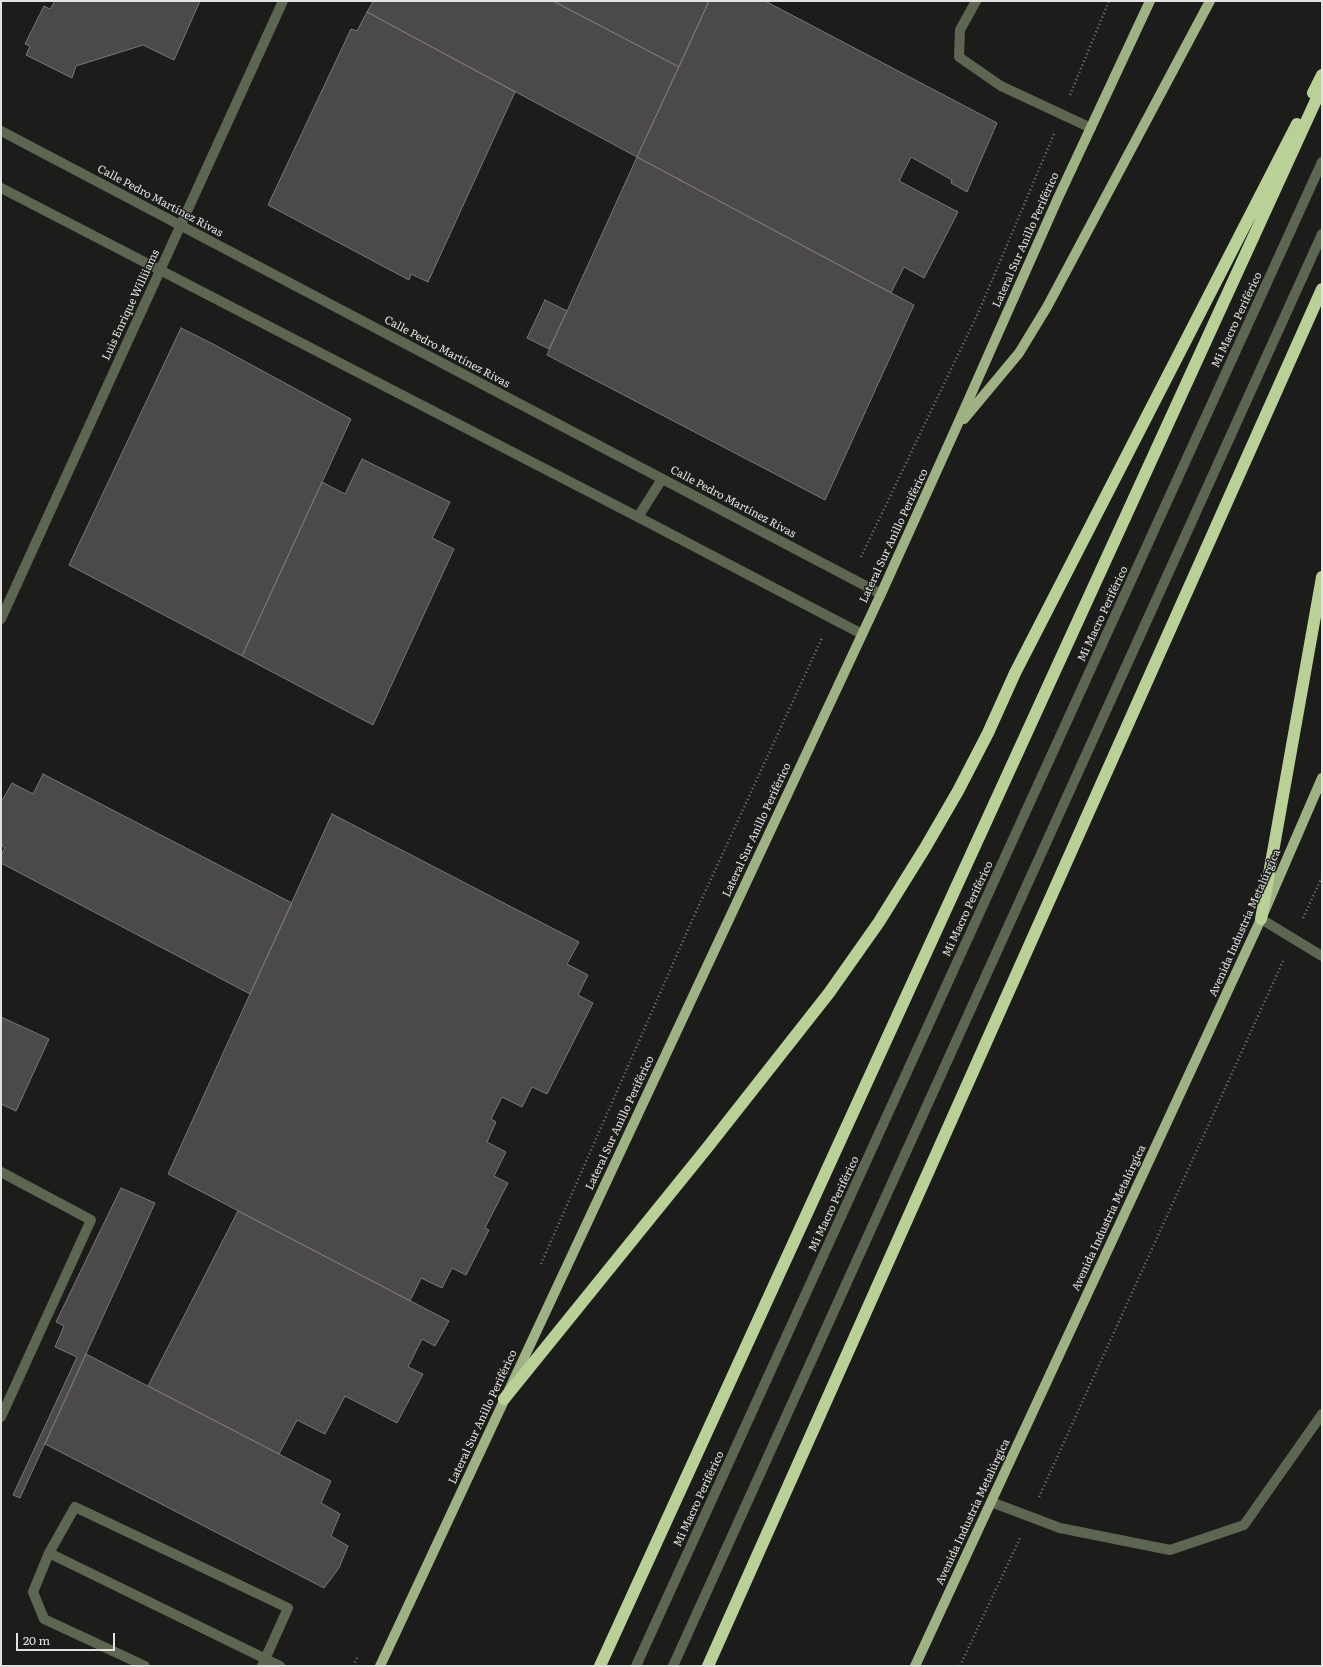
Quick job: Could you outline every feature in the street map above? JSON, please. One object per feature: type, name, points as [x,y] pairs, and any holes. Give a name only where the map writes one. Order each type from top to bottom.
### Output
[{"type":"highway","points":[[504,1399],[707,1148],[829,992],[879,922],[925,848],[958,791],[985,739],[1015,673],[1322,75]]},
{"type":"highway","points":[[600,1666],[1322,87]]},
{"type":"highway","points":[[708,1666],[1322,289]]},
{"type":"highway","points":[[1261,919],[1322,577]]},
{"type":"main road","name":"Lateral Sur Anillo Periférico","points":[[380,1666],[881,594],[1058,198],[1150,1]]},
{"type":"main road","points":[[956,428],[1019,353],[1047,307],[1210,1]]},
{"type":"main road","name":"Avenida Industria Metalúrgica","points":[[915,1666],[1261,919],[1322,778]]},
{"type":"street","name":"Luis Enrique Williiams","points":[[1,619],[283,1]]},
{"type":"street","points":[[976,1],[960,30],[959,57],[1001,86],[1091,128]]},
{"type":"street","name":"Calle Pedro Martínez Rivas","points":[[1,131],[881,594]]},
{"type":"street","name":"Mi Macro Periférico","points":[[636,1666],[1322,162]]},
{"type":"street","points":[[1,188],[862,634]]},
{"type":"street","points":[[673,1666],[1322,234]]},
{"type":"street","points":[[638,517],[662,479]]},
{"type":"street","points":[[1261,919],[1322,956]]},
{"type":"street","points":[[1,1172],[91,1220],[1,1417]]},
{"type":"street","points":[[991,1502],[1060,1528],[1170,1550],[1244,1525],[1322,1414]]},
{"type":"street","points":[[144,1666],[44,1619],[33,1592],[49,1553],[75,1506],[288,1608],[264,1662]]},
{"type":"street","points":[[49,1553],[264,1662],[280,1666]]},
{"type":"path","points":[[851,578],[979,311],[1109,1]]},
{"type":"path","points":[[538,1271],[694,916],[832,618]]},
{"type":"path","points":[[960,1666],[1322,877]]},
{"type":"path","points":[[353,1666],[360,1652]]},
{"type":"building","points":[[55,1],[200,1],[174,60],[143,45],[76,66],[72,78],[26,55],[30,46],[25,44],[44,6],[50,9]]},
{"type":"building","points":[[370,1],[553,1],[679,67],[637,157],[367,12],[373,2]]},
{"type":"building","points":[[553,1],[709,1],[679,67]]},
{"type":"building","points":[[709,1],[765,1],[997,123],[967,192],[951,183],[952,180],[911,157],[899,181],[958,212],[924,278],[904,267],[891,293],[637,157]]},
{"type":"building","points":[[367,12],[515,92],[428,282],[411,274],[409,280],[268,205],[351,29],[357,31]]},
{"type":"building","points":[[637,157],[914,305],[825,500],[547,355]]},
{"type":"building","points":[[545,300],[567,311],[549,349],[527,338]]},
{"type":"building","points":[[181,328],[351,419],[242,656],[69,565]]},
{"type":"building","points":[[362,459],[450,502],[432,538],[454,549],[373,725],[242,656],[322,482],[345,494]]},
{"type":"building","points":[[43,774],[292,903],[250,994],[1,863],[1,855],[5,848],[1,845],[1,800],[12,783],[33,794]]},
{"type":"building","points":[[332,814],[579,942],[567,964],[588,975],[578,995],[593,1003],[547,1094],[532,1087],[522,1107],[502,1097],[491,1119],[496,1122],[487,1142],[506,1152],[494,1176],[508,1183],[485,1228],[489,1230],[466,1275],[452,1268],[442,1288],[421,1278],[410,1301],[168,1174]]},
{"type":"building","points":[[1,1017],[49,1039],[16,1111],[1,1104]]},
{"type":"building","points":[[121,1188],[155,1203],[20,1498],[13,1495],[77,1357],[55,1347],[64,1326],[56,1322]]},
{"type":"building","points":[[238,1211],[449,1321],[435,1346],[422,1339],[408,1367],[423,1374],[397,1423],[345,1396],[325,1434],[297,1420],[279,1454],[148,1386]]},
{"type":"building","points":[[86,1354],[331,1481],[321,1503],[340,1514],[331,1536],[348,1546],[339,1568],[324,1588],[45,1444]]}]
